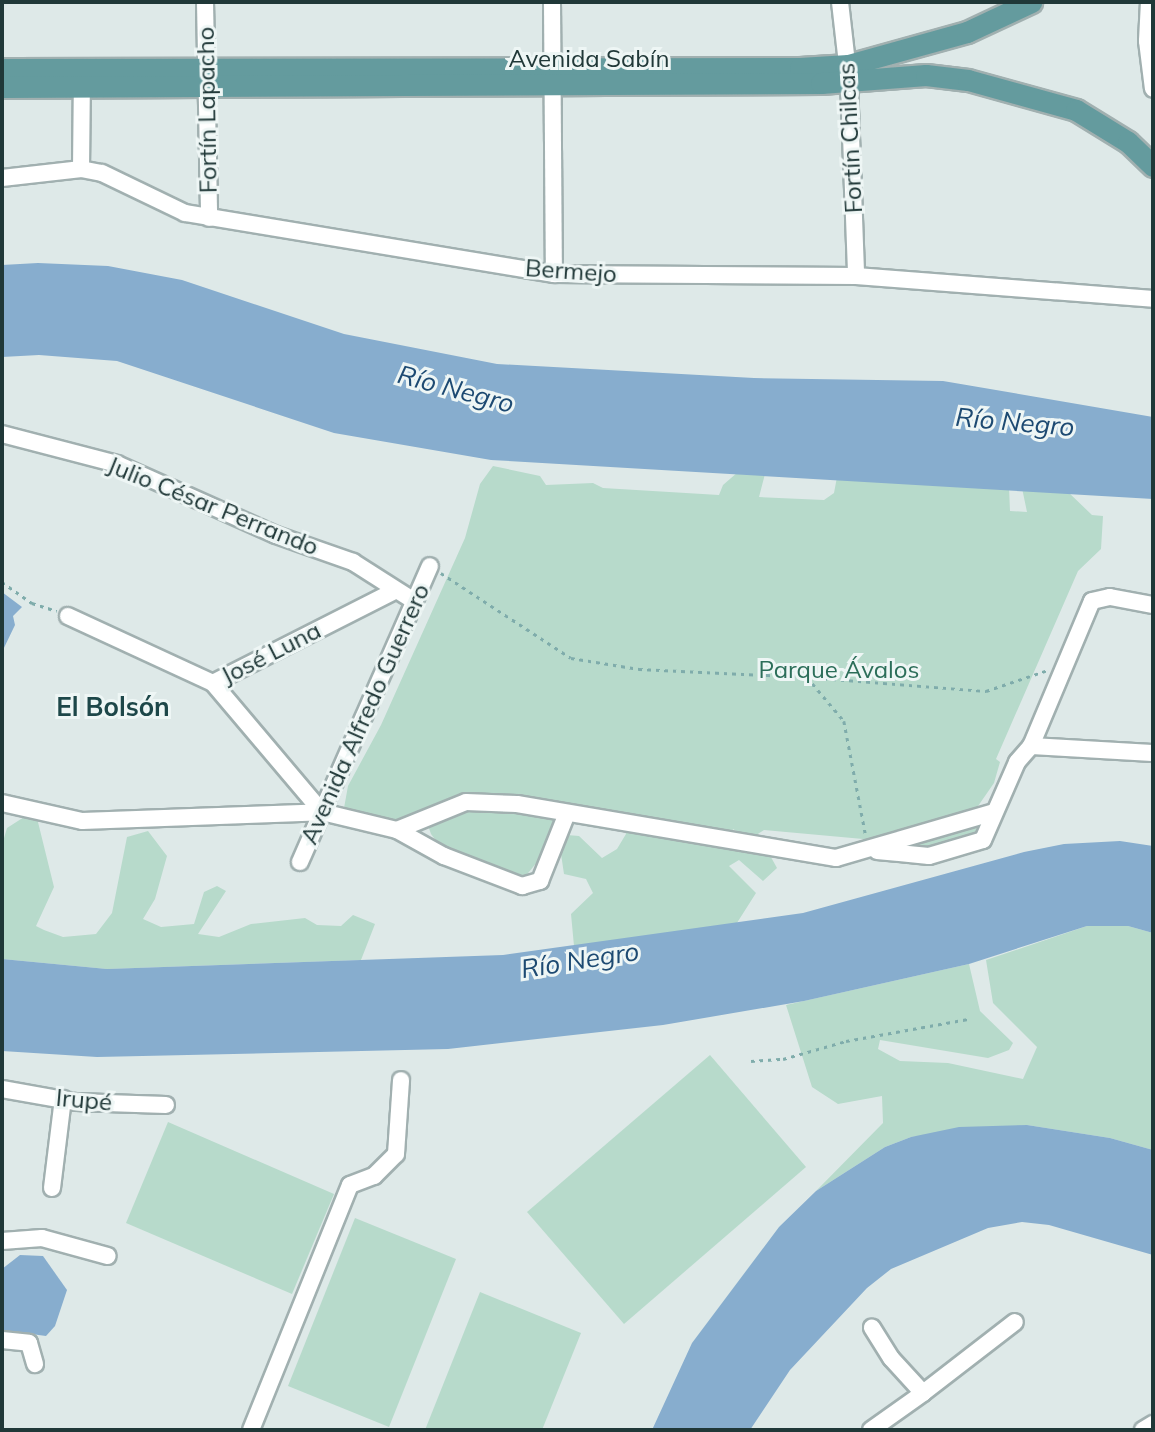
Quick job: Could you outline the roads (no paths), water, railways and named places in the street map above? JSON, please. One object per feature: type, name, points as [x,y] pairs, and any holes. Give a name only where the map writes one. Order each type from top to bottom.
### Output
[{"type":"main road","points":[[855,68],[967,32],[1031,2]]},
{"type":"main road","name":"Avenida Sabín","points":[[2,87],[82,78],[553,76],[855,68],[968,80],[1076,110],[1104,125],[1153,166]]},
{"type":"main road","name":"Avenida Sabín","points":[[2,69],[82,78]]},
{"type":"street","name":"Fortín Lapacho","points":[[205,2],[209,218]]},
{"type":"street","points":[[552,2],[554,274]]},
{"type":"street","name":"Fortín Chilcas","points":[[840,2],[855,68],[856,276]]},
{"type":"street","points":[[1149,2],[1147,41],[1153,89]]},
{"type":"street","points":[[81,169],[82,78]]},
{"type":"street","name":"Bermejo","points":[[2,178],[81,169],[102,173],[185,213],[554,274],[856,276],[1153,299]]},
{"type":"street","name":"Julio César Perrando","points":[[2,434],[117,464],[276,535],[353,562],[414,601]]},
{"type":"street","name":"Avenida Alfredo Guerrero","points":[[300,862],[430,566]]},
{"type":"street","name":"José Luna","points":[[68,616],[213,683],[396,590]]},
{"type":"street","points":[[868,850],[929,856],[983,840],[1017,762],[1031,746],[1092,601],[1110,597],[1153,605]]},
{"type":"street","points":[[213,683],[322,812]]},
{"type":"street","points":[[1031,746],[1153,753]]},
{"type":"street","points":[[397,830],[466,802],[567,813],[836,858],[994,812]]},
{"type":"street","points":[[2,803],[82,821],[322,812],[397,830],[444,856],[522,886],[540,881],[567,813]]},
{"type":"street","points":[[251,1430],[350,1185],[374,1176],[396,1154],[401,1080]]},
{"type":"street","name":"Irupé","points":[[2,1089],[63,1099],[166,1105]]},
{"type":"street","points":[[52,1188],[63,1099]]},
{"type":"street","points":[[2,1241],[42,1238],[108,1256]]},
{"type":"street","points":[[880,1428],[1016,1322]]},
{"type":"street","points":[[872,1327],[891,1358],[923,1393]]},
{"type":"street","points":[[2,1340],[29,1343],[35,1364]]},
{"type":"street","points":[[1143,1430],[1153,1424]]},
{"type":"water","name":"Río Negro","points":[[38,263],[108,266],[182,280],[344,334],[497,364],[754,378],[943,381],[1153,417],[1153,499],[491,460],[334,433],[117,361],[39,355],[2,357],[2,265]]},
{"type":"water","points":[[2,592],[22,607],[13,616],[15,625],[2,652]]},
{"type":"water","name":"Río Negro","points":[[1120,841],[1153,846],[1153,933],[1128,926],[1087,926],[969,964],[804,1001],[663,1025],[448,1049],[97,1057],[2,1051],[2,959],[107,969],[503,955],[803,913],[1024,852],[1064,844]]},
{"type":"water","points":[[1027,1125],[1110,1138],[1153,1150],[1153,1255],[1049,1225],[1022,1222],[988,1228],[891,1269],[867,1288],[790,1370],[750,1430],[652,1430],[692,1343],[779,1227],[816,1191],[885,1147],[911,1137],[959,1127]]},
{"type":"water","points":[[20,1255],[43,1256],[67,1290],[55,1326],[46,1336],[2,1330],[2,1269]]},
{"type":"district","name":"El Bolsón","points":[[113,707]]},
{"type":"park label","name":"Parque Ávalos","points":[[839,670]]}]
